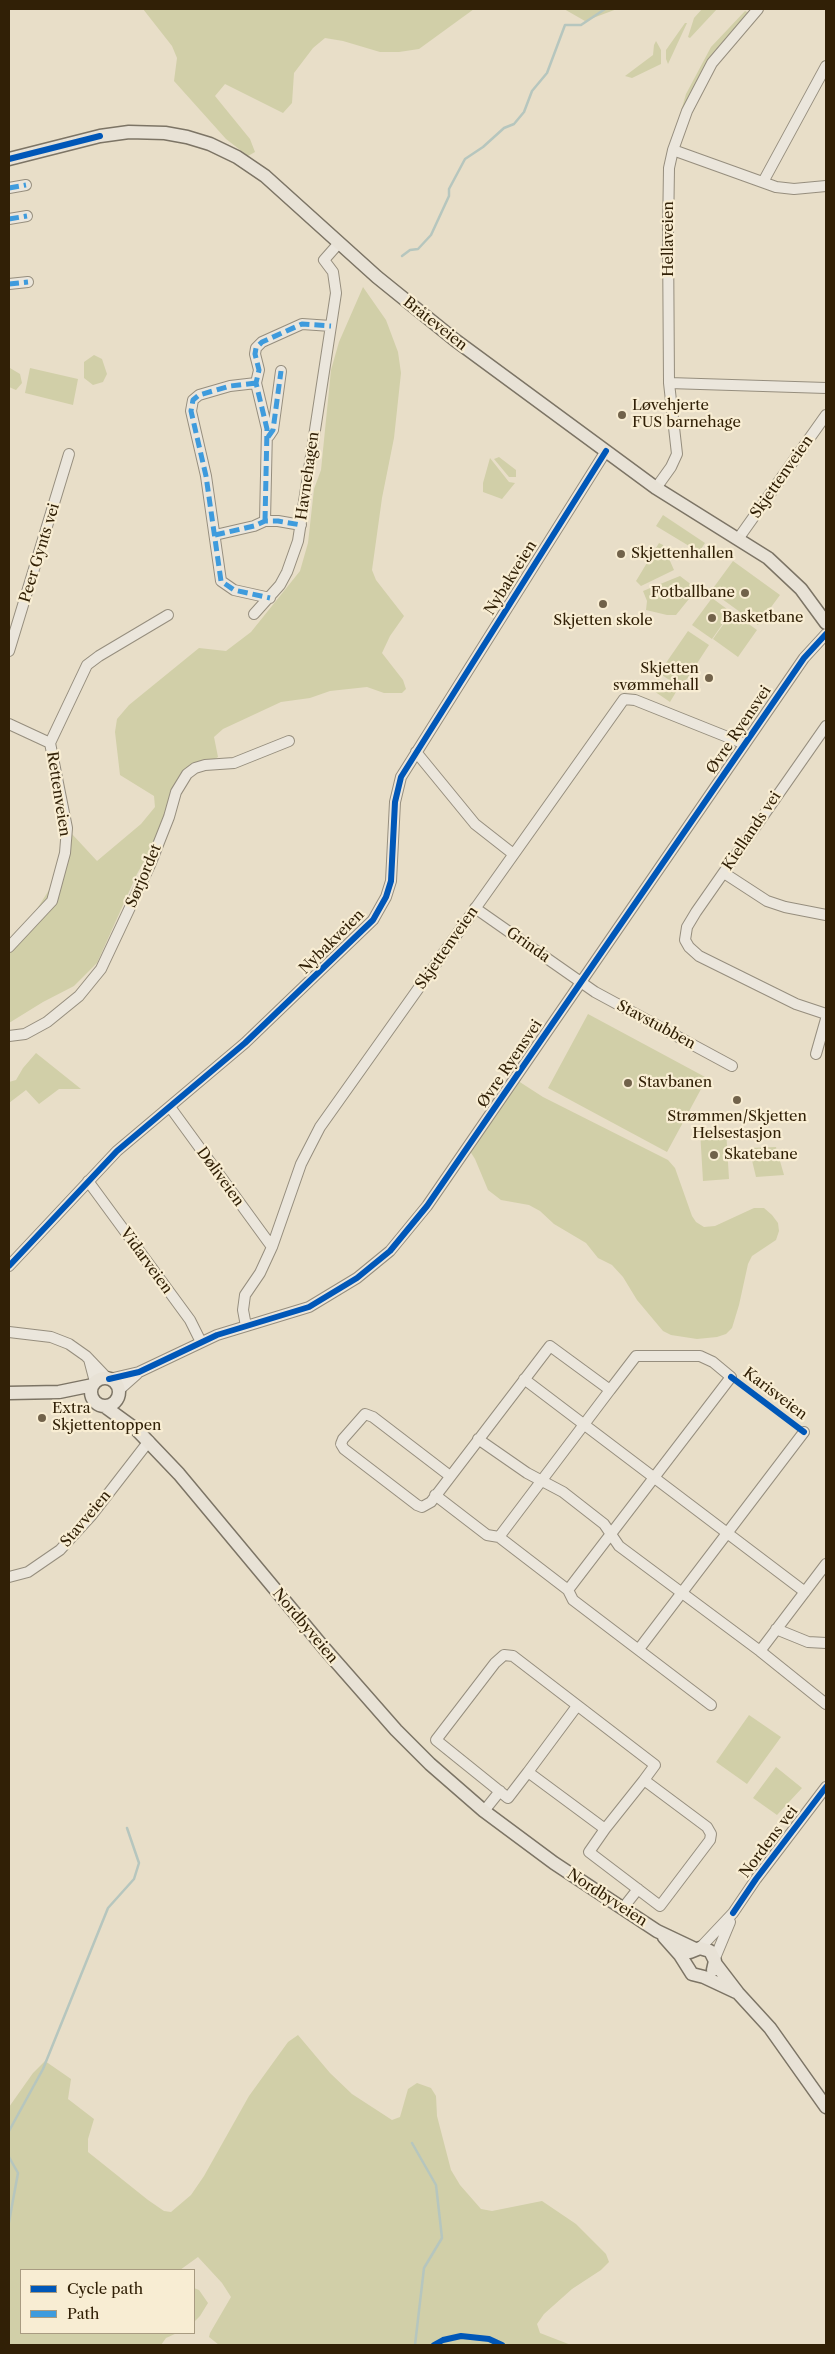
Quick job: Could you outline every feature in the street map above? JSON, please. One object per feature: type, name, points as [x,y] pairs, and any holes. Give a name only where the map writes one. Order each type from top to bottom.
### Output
[{"type":"main road","name":"Bråteveien","points":[[12,159],[100,136],[129,132],[165,133],[198,140],[219,148],[264,176],[338,243],[442,330],[656,488],[768,558],[807,595],[826,623]]},
{"type":"main road","points":[[99,1403],[92,1395],[101,1381]]},
{"type":"main road","points":[[9,1393],[59,1392],[101,1381],[116,1383],[119,1393],[114,1402],[99,1403],[59,1392]]},
{"type":"main road","name":"Nordbyveien","points":[[119,1393],[138,1430]]},
{"type":"main road","name":"Nordbyveien","points":[[99,1403],[138,1430],[193,1489],[280,1597],[396,1730],[430,1764],[484,1812],[554,1863],[657,1931],[710,1951],[738,1993],[770,2028],[826,2107]]},
{"type":"main road","name":"Nordbyveien","points":[[657,1931],[686,1963],[692,1974],[704,1977],[738,1993]]},
{"type":"main road","points":[[686,1963],[690,1953],[698,1948]]},
{"type":"main road","points":[[704,1977],[710,1973],[715,1961]]},
{"type":"street","name":"Hellaveien","points":[[656,488],[671,467],[676,454],[669,383],[669,168],[673,150],[687,111],[712,63],[758,9]]},
{"type":"street","points":[[763,182],[826,66]]},
{"type":"street","points":[[673,150],[776,187],[794,189],[826,186]]},
{"type":"street","points":[[9,188],[26,185]]},
{"type":"street","points":[[9,219],[27,216]]},
{"type":"street","name":"Havnehagen","points":[[254,614],[270,598],[288,572],[301,525],[336,283],[333,272],[324,260],[338,243]]},
{"type":"street","points":[[9,284],[28,282]]},
{"type":"street","points":[[265,521],[268,438],[256,383],[259,370],[255,354],[256,348],[262,342],[302,324],[331,326]]},
{"type":"street","points":[[268,438],[273,430],[281,371]]},
{"type":"street","points":[[256,383],[204,393],[193,400],[191,406],[206,476],[222,582],[234,590],[270,598]]},
{"type":"street","points":[[669,383],[826,388]]},
{"type":"street","name":"Skjettenveien","points":[[738,539],[826,415]]},
{"type":"street","name":"Nybakveien","points":[[9,1266],[117,1151],[245,1043],[373,920],[386,897],[391,881],[395,802],[401,777],[606,451]]},
{"type":"street","name":"Peer Gynts vei","points":[[9,651],[69,454]]},
{"type":"street","points":[[215,535],[254,526],[265,521],[301,525]]},
{"type":"street","name":"Rettenveien","points":[[9,947],[52,901],[65,853],[67,828],[50,743],[88,665],[99,656],[168,615]]},
{"type":"street","name":"Øvre Ryensvei","points":[[101,1381],[139,1372],[201,1342],[246,1326],[291,1314],[318,1303],[358,1278],[390,1251],[428,1206],[809,651],[826,634]]},
{"type":"street","name":"Skjettenveien","points":[[246,1326],[242,1310],[244,1299],[260,1273],[272,1247],[301,1164],[320,1127],[512,853],[624,699],[636,700],[745,744]]},
{"type":"street","points":[[9,724],[50,743]]},
{"type":"street","name":"Kiellands vei","points":[[826,726],[687,926],[685,940],[689,947],[699,956],[796,1004],[826,1014]]},
{"type":"street","name":"Sørjordet","points":[[9,1036],[24,1034],[46,1022],[79,996],[101,969],[150,865],[169,817],[176,792],[187,774],[205,765],[234,763],[289,741]]},
{"type":"street","points":[[416,752],[475,824],[512,853]]},
{"type":"street","points":[[724,873],[767,900],[785,907],[826,915]]},
{"type":"street","name":"Grinda","points":[[475,908],[581,982]]},
{"type":"street","name":"Stavstubben","points":[[581,982],[595,992],[732,1066]]},
{"type":"street","points":[[816,1054],[826,1019]]},
{"type":"street","name":"Døliveien","points":[[170,1107],[272,1247]]},
{"type":"street","name":"Vidarveien","points":[[88,1182],[190,1320],[201,1342]]},
{"type":"street","points":[[9,1332],[57,1339],[73,1346],[88,1358],[101,1381]]},
{"type":"street","points":[[450,1476],[372,1417],[364,1414],[341,1444],[344,1449],[417,1505],[426,1506],[450,1476],[550,1346],[610,1390]]},
{"type":"street","name":"Karisveien","points":[[499,1537],[636,1356],[700,1356],[713,1362],[731,1377],[568,1590]]},
{"type":"street","name":"Øvre Ryensvei","points":[[119,1393],[139,1372]]},
{"type":"street","points":[[524,1379],[805,1592]]},
{"type":"street","name":"Karisveien","points":[[639,1649],[804,1432]]},
{"type":"street","points":[[478,1439],[542,1482],[564,1492],[604,1524],[619,1546],[760,1651],[826,1704]]},
{"type":"street","name":"Stavveien","points":[[9,1576],[28,1572],[60,1550],[91,1516],[149,1442]]},
{"type":"street","points":[[435,1495],[487,1535],[499,1537],[568,1590],[574,1600],[711,1705]]},
{"type":"street","points":[[760,1651],[826,1564]]},
{"type":"street","points":[[776,1629],[808,1642],[826,1643]]},
{"type":"street","name":"Nordbyveien","points":[[500,1792],[436,1740],[494,1663],[504,1655],[513,1656],[655,1765],[589,1852],[660,1906],[710,1840],[711,1834],[707,1826],[644,1780]]},
{"type":"street","points":[[484,1812],[500,1792],[508,1798],[577,1706]]},
{"type":"street","points":[[528,1772],[605,1829]]},
{"type":"street","name":"Nordens vei","points":[[698,1948],[733,1914],[826,1787]]},
{"type":"street","points":[[623,1908],[638,1888]]},
{"type":"street","name":"Nordens vei","points":[[715,1961],[733,1914]]},
{"type":"shaded area","points":[[143,9],[474,9],[419,49],[380,52],[343,41],[325,38],[313,48],[294,73],[292,103],[283,113],[225,84],[215,96],[250,139],[255,152],[248,156],[226,139],[174,81],[177,58],[172,46]]},
{"type":"shaded area","points":[[564,9],[617,9],[585,21]]},
{"type":"shaded area","points":[[702,9],[717,9],[690,38],[688,37],[694,18]]},
{"type":"shaded area","points":[[745,11],[749,13],[708,63],[679,118],[686,94],[711,47]]},
{"type":"shaded area","points":[[685,23],[687,23],[668,64],[666,50]]},
{"type":"shaded area","points":[[656,41],[661,50],[661,64],[632,78],[625,76],[653,55]]},
{"type":"shaded area","points":[[363,287],[386,320],[398,352],[401,373],[394,438],[382,498],[372,570],[376,580],[404,616],[390,636],[382,653],[403,680],[406,689],[402,693],[384,693],[367,687],[330,691],[310,698],[281,702],[223,729],[214,737],[218,757],[186,777],[163,827],[137,874],[97,963],[74,986],[9,1023],[9,941],[33,915],[51,887],[66,854],[72,834],[97,861],[141,824],[155,807],[154,796],[120,775],[115,732],[117,719],[129,705],[199,648],[226,651],[251,632],[300,571],[308,543],[314,489],[321,470],[331,370],[339,342]]},
{"type":"shaded area","points":[[94,355],[102,359],[107,374],[103,382],[93,385],[84,378],[84,362]]},
{"type":"shaded area","points":[[9,359],[10,368],[20,374],[22,383],[16,390],[9,387]]},
{"type":"shaded area","points":[[30,368],[78,379],[73,405],[25,393]]},
{"type":"shaded area","points":[[499,457],[516,470],[516,477],[509,477],[494,459]]},
{"type":"shaded area","points":[[490,458],[509,482],[515,483],[502,499],[483,492],[483,483]]},
{"type":"shaded area","points":[[663,515],[705,543],[699,552],[656,526]]},
{"type":"shaded area","points":[[659,543],[663,545],[674,570],[641,586],[636,581]]},
{"type":"shaded area","name":"Fotballbane","points":[[733,561],[780,595],[758,625],[711,591]]},
{"type":"shaded area","points":[[680,576],[697,589],[676,615],[646,610],[647,601],[643,591]]},
{"type":"shaded area","name":"Basketbane","points":[[712,598],[731,612],[712,639],[692,625]]},
{"type":"shaded area","points":[[732,612],[757,630],[738,657],[713,639]]},
{"type":"shaded area","points":[[688,631],[709,645],[681,688],[659,673]]},
{"type":"shaded area","points":[[658,679],[676,692],[670,702],[651,689]]},
{"type":"shaded area","name":"Stavbanen","points":[[588,1014],[707,1078],[667,1152],[548,1088]]},
{"type":"shaded area","points":[[36,1053],[81,1089],[59,1089],[39,1104],[26,1090],[9,1103],[9,1082],[16,1080],[23,1068]]},
{"type":"shaded area","points":[[512,1077],[543,1097],[668,1160],[675,1168],[692,1216],[696,1222],[704,1227],[715,1226],[754,1208],[764,1208],[772,1215],[778,1223],[779,1231],[776,1240],[752,1256],[748,1264],[732,1328],[726,1334],[697,1339],[671,1335],[663,1331],[637,1300],[623,1277],[612,1265],[598,1258],[586,1243],[554,1224],[540,1211],[529,1205],[501,1200],[488,1190],[475,1159],[466,1145]]},
{"type":"shaded area","name":"Skatebane","points":[[726,1129],[729,1179],[703,1181],[700,1130]]},
{"type":"shaded area","points":[[776,1147],[784,1175],[756,1177],[749,1148]]},
{"type":"shaded area","points":[[749,1715],[781,1737],[747,1784],[716,1762]]},
{"type":"shaded area","points":[[776,1767],[802,1788],[777,1815],[753,1798]]},
{"type":"shaded area","points":[[298,2035],[330,2073],[352,2094],[392,2120],[400,2117],[408,2089],[417,2083],[431,2088],[436,2096],[437,2116],[451,2170],[460,2185],[481,2209],[492,2211],[542,2201],[576,2224],[606,2254],[609,2262],[601,2270],[572,2289],[544,2314],[537,2324],[540,2333],[571,2345],[219,2345],[209,2337],[210,2333],[231,2297],[222,2283],[198,2257],[181,2269],[20,2269],[20,2334],[175,2334],[166,2338],[161,2345],[9,2345],[9,2107],[33,2073],[45,2061],[71,2079],[68,2099],[94,2119],[88,2139],[88,2152],[148,2200],[164,2211],[171,2212],[191,2195],[204,2176],[249,2096],[288,2042]]},
{"type":"shaded area","points":[[195,2288],[199,2290],[208,2303],[195,2321]]},
{"type":"waterway","points":[[402,256],[410,250],[418,249],[431,235],[449,196],[449,189],[465,159],[483,147],[504,128],[514,124],[524,112],[532,91],[547,73],[565,25],[581,25],[605,9]]},
{"type":"waterway","points":[[9,2131],[43,2069],[108,1908],[134,1879],[139,1863],[127,1828]]},
{"type":"waterway","points":[[412,2143],[436,2185],[442,2238],[424,2268],[415,2345]]},
{"type":"waterway","points":[[9,2157],[18,2173],[9,2222]]},
{"type":"marked path","points":[[9,188],[26,185]]},
{"type":"marked path","points":[[9,219],[27,216]]},
{"type":"marked path","points":[[9,284],[28,282]]},
{"type":"marked path","points":[[265,521],[267,429],[256,383],[259,370],[255,354],[256,348],[262,342],[302,324],[331,326]]},
{"type":"marked path","points":[[268,437],[273,430],[281,371]]},
{"type":"marked path","points":[[256,383],[230,386],[199,395],[193,400],[191,411],[206,476],[221,581],[234,590],[270,598]]},
{"type":"marked path","points":[[215,535],[254,526],[265,521],[301,525]]},
{"type":"cycle path","points":[[9,159],[100,136]]},
{"type":"cycle path","points":[[9,1266],[117,1151],[245,1043],[373,920],[386,897],[391,881],[395,802],[401,777],[606,451]]},
{"type":"cycle path","points":[[109,1379],[139,1372],[217,1335],[309,1307],[357,1278],[390,1251],[427,1206],[804,658],[826,634]]},
{"type":"cycle path","points":[[731,1377],[804,1432]]},
{"type":"cycle path","points":[[733,1913],[756,1879],[826,1787]]},
{"type":"cycle path","points":[[434,2345],[443,2340],[461,2336],[489,2339],[502,2345]]},
{"type":"place","name":"Løvehjerte FUS barnehage","points":[[622,415]]},
{"type":"place","name":"Skjettenhallen","points":[[621,554]]},
{"type":"place","name":"Fotballbane","points":[[745,593]]},
{"type":"place","name":"Skjetten skole","points":[[603,604]]},
{"type":"place","name":"Basketbane","points":[[712,618]]},
{"type":"place","name":"Skjetten svømmehall","points":[[709,678]]},
{"type":"place","name":"Stavbanen","points":[[628,1083]]},
{"type":"place","name":"Strømmen/Skjetten Helsestasjon","points":[[737,1100]]},
{"type":"place","name":"Skatebane","points":[[714,1155]]},
{"type":"place","name":"Extra Skjettentoppen","points":[[42,1418]]}]
